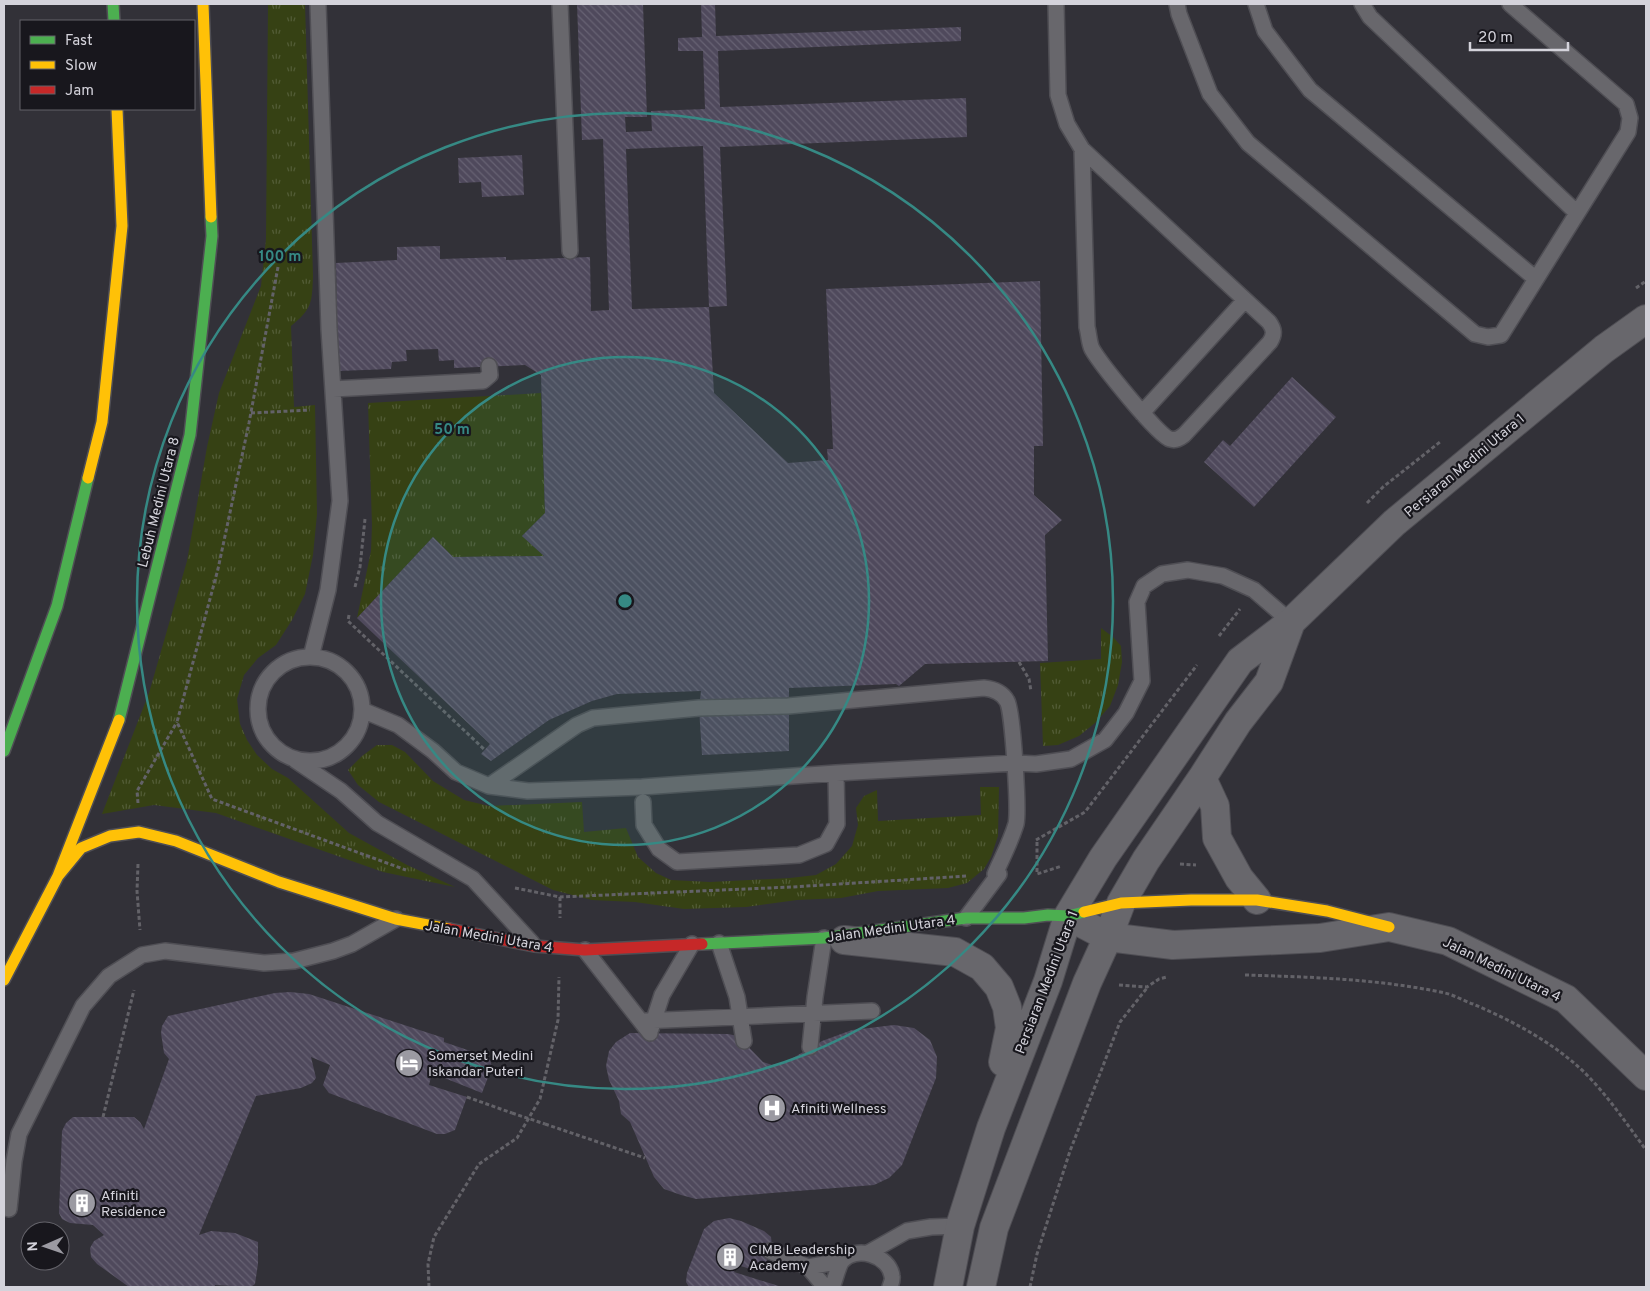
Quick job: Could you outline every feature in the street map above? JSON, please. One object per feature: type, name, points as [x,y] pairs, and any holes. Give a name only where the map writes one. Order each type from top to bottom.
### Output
[{"type":"street","points":[[113,4],[114,20]]},
{"type":"street","name":"Lebuh Medini Utara 8","points":[[4,980],[58,876],[118,722],[190,435],[212,236],[203,4]]},
{"type":"street","points":[[4,751],[57,606],[102,422],[122,226],[117,110]]},
{"type":"street","name":"Persiaran Medini Utara 1","points":[[948,1287],[960,1226],[991,1128],[1048,981],[1068,916],[1103,858],[1240,661],[1291,622],[1394,523],[1604,349],[1646,319]]},
{"type":"street","name":"Persiaran Medini Utara 1","points":[[981,1287],[994,1228],[1087,983],[1108,937],[1121,902],[1146,860],[1238,722],[1269,682],[1291,622]]},
{"type":"street","points":[[1202,778],[1215,806],[1217,838],[1239,878],[1257,900]]},
{"type":"street","name":"Jalan Medini Utara 4","points":[[58,876],[82,848],[110,836],[139,832],[176,840],[278,882],[396,919],[534,946],[585,950],[824,938],[966,918],[1068,916],[1121,902],[1257,900],[1327,910],[1389,927],[1448,940],[1566,999],[1646,1074]]},
{"type":"street","name":"Jalan Medini Utara 4","points":[[1068,916],[1108,937],[1173,945],[1320,938],[1389,927]]},
{"type":"street","points":[[824,938],[955,952],[982,967],[999,987],[1008,1008],[1010,1028],[991,1128]]},
{"type":"lane","points":[[311,657],[328,590],[340,501],[333,389],[333,328],[318,4]]},
{"type":"lane","points":[[560,4],[570,251]]},
{"type":"lane","points":[[1056,4],[1058,95],[1067,124],[1082,149],[1274,328],[1274,336],[1270,342],[1184,435],[1178,439],[1170,439],[1163,435],[1103,366],[1091,348],[1087,327],[1082,149]]},
{"type":"lane","points":[[1177,4],[1210,94],[1248,143],[1475,334],[1488,338],[1501,335],[1628,132],[1630,118],[1626,104],[1510,4]]},
{"type":"lane","points":[[1256,4],[1265,31],[1310,90],[1536,279]]},
{"type":"lane","points":[[1362,4],[1370,17],[1577,213]]},
{"type":"lane","points":[[1142,413],[1245,300]]},
{"type":"lane","points":[[333,389],[483,381],[490,375],[489,366]]},
{"type":"lane","points":[[362,710],[398,725],[433,751],[456,772],[489,786],[528,791],[623,788],[1015,763],[1036,764],[1071,759],[1105,740],[1126,713],[1142,681],[1137,602],[1144,586],[1162,574],[1188,570],[1223,576],[1254,590],[1291,622]]},
{"type":"lane","points":[[292,758],[309,762],[325,759],[340,752],[351,740],[359,726],[362,710],[360,694],[353,679],[342,667],[327,659],[311,657],[295,659],[280,666],[269,677],[260,692],[258,708],[260,724],[267,739],[278,751],[292,758],[341,791],[377,823],[473,879],[534,946]]},
{"type":"lane","points":[[489,786],[577,725],[593,718],[699,708],[788,706],[984,688],[994,689],[1002,694],[1008,702],[1010,711],[1015,763],[1016,823],[995,874],[999,874],[966,918]]},
{"type":"lane","points":[[643,802],[644,825],[659,849],[677,862],[799,855],[826,844],[836,824],[836,773]]},
{"type":"lane","points":[[9,1208],[19,1134],[83,1006],[109,976],[142,955],[165,951],[264,963],[294,961],[352,944],[396,919]]},
{"type":"lane","points":[[810,1048],[824,938]]},
{"type":"lane","points":[[719,943],[737,997],[744,1041]]},
{"type":"lane","points":[[648,1021],[692,944]]},
{"type":"lane","points":[[585,950],[648,1021]]},
{"type":"lane","points":[[648,1021],[872,1011]]},
{"type":"lane","points":[[868,1253],[907,1231],[931,1227],[960,1226]]},
{"type":"lane","points":[[770,1252],[808,1267],[825,1287]]},
{"type":"lane","points":[[808,1267],[842,1261],[856,1253],[868,1253],[879,1257],[888,1265],[893,1276],[890,1287]]},
{"type":"lane","points":[[832,1287],[842,1261]]},
{"type":"path","points":[[251,413],[311,410]]},
{"type":"path","points":[[355,590],[360,567],[364,510]]},
{"type":"path","points":[[350,614],[348,621],[485,750]]},
{"type":"path","points":[[103,1117],[142,955],[138,891],[139,832],[137,791],[177,722]]},
{"type":"path","points":[[429,1287],[428,1264],[434,1237],[479,1164],[517,1138],[540,1099],[558,1020],[561,948],[560,897]]},
{"type":"path","points":[[1238,974],[1345,978],[1447,993],[1504,1018],[1553,1046],[1586,1074],[1646,1150]]},
{"type":"path","points":[[1159,979],[1174,976]]},
{"type":"path","points":[[1030,1287],[1037,1254],[1070,1151],[1116,1031],[1120,1022],[1147,987]]},
{"type":"path","points":[[467,1097],[645,1158]]},
{"type":"green space","points":[[268,4],[305,4],[313,285],[310,305],[303,315],[291,326],[294,407],[315,405],[317,514],[313,555],[305,594],[292,620],[276,645],[258,658],[244,675],[237,699],[240,724],[247,740],[257,755],[272,769],[288,778],[349,833],[407,865],[455,887],[383,872],[216,813],[154,805],[102,814],[149,693],[187,561],[207,447],[219,393],[261,286],[266,239]]},
{"type":"green space","points":[[541,393],[545,513],[522,536],[544,556],[453,557],[433,537],[357,618],[371,551],[372,525],[368,403]]},
{"type":"green space","points":[[1101,628],[1121,646],[1122,662],[1118,685],[1110,706],[1095,723],[1079,736],[1058,745],[1043,746],[1040,663],[1101,659]]},
{"type":"green space","points":[[377,745],[392,745],[405,752],[433,781],[464,800],[489,806],[582,802],[584,832],[626,828],[638,857],[656,873],[671,880],[710,882],[816,875],[836,864],[852,846],[858,825],[856,808],[864,796],[877,790],[878,821],[981,815],[980,787],[999,787],[998,836],[991,857],[984,869],[967,883],[948,888],[878,891],[841,898],[797,900],[746,907],[684,909],[635,902],[592,900],[553,890],[379,802],[358,785],[348,770]]},
{"type":"building","points":[[577,4],[643,4],[647,117],[625,117],[626,132],[652,131],[651,111],[705,109],[703,51],[678,51],[678,38],[702,37],[701,4],[715,4],[716,36],[961,27],[961,41],[718,51],[720,107],[966,98],[967,137],[720,147],[727,306],[709,307],[714,393],[788,463],[828,460],[827,449],[833,449],[826,289],[1040,281],[1043,446],[1034,446],[1034,495],[1062,520],[1045,535],[1048,661],[925,664],[899,686],[896,684],[789,688],[789,751],[702,755],[699,708],[701,691],[617,694],[592,701],[549,720],[491,761],[481,754],[490,744],[357,618],[433,537],[453,557],[544,556],[522,536],[545,513],[541,375],[525,365],[454,368],[454,360],[439,361],[438,349],[406,350],[407,361],[392,362],[391,369],[338,371],[336,263],[397,260],[397,247],[440,246],[440,259],[506,257],[506,260],[590,257],[591,311],[609,310],[603,139],[582,140]],"holes":[[[703,146],[709,307],[632,309],[626,149]]]},
{"type":"building","points":[[522,155],[524,195],[482,197],[481,182],[459,183],[458,158]]},
{"type":"building","points":[[1292,377],[1336,417],[1254,507],[1204,462],[1223,440],[1230,446]]},
{"type":"building","points":[[275,993],[309,994],[444,1038],[444,1042],[485,1056],[490,1060],[492,1067],[482,1093],[432,1073],[429,1085],[467,1097],[455,1130],[445,1134],[437,1134],[329,1093],[323,1085],[330,1065],[311,1057],[316,1078],[312,1083],[301,1088],[256,1096],[199,1235],[211,1231],[235,1233],[258,1242],[258,1264],[255,1284],[251,1287],[215,1285],[215,1287],[129,1287],[97,1264],[91,1257],[90,1248],[94,1241],[104,1235],[93,1225],[70,1223],[70,1221],[62,1219],[59,1213],[62,1131],[66,1123],[73,1117],[134,1117],[144,1129],[169,1059],[164,1053],[161,1033],[162,1026],[168,1016]]},
{"type":"building","name":"Afiniti Wellness","points":[[894,1025],[914,1028],[930,1040],[937,1057],[936,1078],[902,1165],[889,1178],[874,1185],[696,1199],[664,1189],[654,1177],[630,1122],[621,1114],[619,1101],[609,1080],[606,1066],[609,1051],[616,1042],[630,1033],[728,1034],[738,1036],[763,1062],[772,1065],[786,1062],[822,1041],[852,1030]]},
{"type":"building","name":"CIMB Leadership Academy","points":[[729,1218],[764,1231],[771,1237],[772,1246],[766,1263],[761,1268],[753,1270],[738,1265],[734,1272],[782,1287],[689,1287],[686,1282],[687,1273],[704,1229],[714,1221]]},
{"type":"traffic: fast","points":[[113,4],[114,20]]},
{"type":"traffic: fast","points":[[119,720],[190,435],[212,236],[211,217]]},
{"type":"traffic: fast","points":[[4,751],[57,606],[88,478]]},
{"type":"traffic: fast","points":[[702,944],[824,938],[966,918],[1068,916],[1084,912]]},
{"type":"traffic: slow","points":[[203,4],[211,217]]},
{"type":"traffic: slow","points":[[88,478],[102,422],[122,226],[117,110]]},
{"type":"traffic: slow","points":[[4,980],[58,876],[119,720]]},
{"type":"traffic: slow","points":[[58,876],[81,848],[110,836],[139,832],[176,841],[279,882],[396,919],[449,929]]},
{"type":"traffic: slow","points":[[1084,912],[1121,903],[1257,900],[1327,911],[1389,927]]},
{"type":"traffic: jam","points":[[449,929],[534,946],[585,950],[702,944]]},
{"type":"place","name":"Somerset Medini Iskandar Puteri","points":[[409,1063]]},
{"type":"place","name":"Afiniti Wellness","points":[[772,1108]]},
{"type":"place","name":"Afiniti Residence","points":[[82,1203]]},
{"type":"place","name":"CIMB Leadership Academy","points":[[730,1257]]}]
